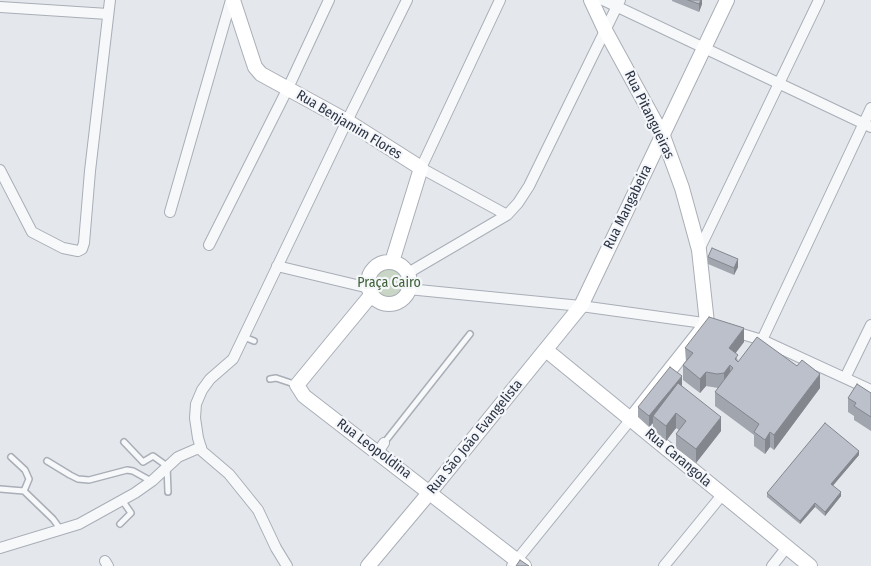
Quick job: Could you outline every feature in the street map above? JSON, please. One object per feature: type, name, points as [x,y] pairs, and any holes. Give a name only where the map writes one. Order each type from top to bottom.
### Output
[{"type":"street","points":[[0,170],[32,232],[63,248],[78,251],[82,249],[110,0]]},
{"type":"street","points":[[170,212],[232,0]]},
{"type":"street","name":"Rua Benjamim Flores","points":[[232,0],[255,67],[261,74],[347,121],[421,168],[507,215]]},
{"type":"street","points":[[209,244],[330,0]]},
{"type":"street","points":[[287,566],[258,510],[229,474],[202,450],[194,418],[196,404],[202,390],[210,379],[233,359],[407,0]]},
{"type":"street","points":[[392,262],[421,168],[500,0]]},
{"type":"street","name":"Rua Pitangueiras","points":[[591,0],[662,136],[682,188],[699,250],[707,323]]},
{"type":"street","points":[[603,0],[619,4],[704,48],[868,125]]},
{"type":"street","name":"Rua Mangabeira","points":[[581,306],[727,0]]},
{"type":"street","points":[[699,250],[819,0]]},
{"type":"street","points":[[408,273],[507,215],[518,203],[529,186],[619,4]]},
{"type":"street","points":[[0,7],[108,14]]},
{"type":"street","points":[[762,340],[868,125],[871,108]]},
{"type":"street","points":[[385,262],[392,262],[408,273],[408,289],[397,302],[380,302],[375,299],[370,291],[368,281],[370,274],[385,262]]},
{"type":"street","points":[[277,266],[370,291]]},
{"type":"street","points":[[408,289],[581,306],[707,323],[762,340],[871,390]]},
{"type":"street","points":[[297,385],[370,291]]},
{"type":"street","name":"Rua São João Evangelista","points":[[368,566],[581,306]]},
{"type":"street","points":[[518,564],[707,323]]},
{"type":"street","points":[[845,378],[871,325]]},
{"type":"street","name":"Rua Carangola","points":[[546,350],[810,566]]},
{"type":"street","name":"Rua Leopoldina","points":[[297,385],[304,396],[381,447],[430,492],[518,564]]},
{"type":"street","points":[[0,548],[79,524],[152,481],[178,457],[201,447]]},
{"type":"street","points":[[664,566],[722,495]]},
{"type":"street","points":[[772,566],[787,548]]},
{"type":"lane","points":[[381,447],[470,334]]},
{"type":"lane","points":[[244,337],[254,342]]},
{"type":"lane","points":[[270,379],[276,378],[297,385]]},
{"type":"lane","points":[[124,442],[142,462],[154,456],[167,466],[168,492]]},
{"type":"lane","points":[[11,457],[24,470],[29,479],[24,491]]},
{"type":"lane","points":[[47,461],[78,479],[89,480],[128,470],[152,481]]},
{"type":"lane","points":[[0,489],[24,491],[53,519],[61,530]]},
{"type":"lane","points":[[120,524],[131,513],[122,500]]},
{"type":"green space","name":"Praça Cairo","points":[[389,264],[402,270],[408,283],[402,296],[389,302],[376,296],[370,283],[376,270]]},
{"type":"building","points":[[688,0],[701,0],[699,4]]},
{"type":"building","points":[[712,248],[738,259],[734,268],[708,257]]},
{"type":"building","points":[[709,317],[744,328],[729,348],[738,355],[735,359],[738,362],[757,337],[797,366],[802,360],[820,374],[774,435],[770,432],[765,440],[754,432],[759,424],[715,392],[733,368],[730,365],[724,373],[706,372],[700,379],[683,365],[693,353],[685,348]]},
{"type":"building","points":[[670,367],[682,376],[649,416],[638,407]]},
{"type":"building","points":[[678,383],[721,417],[696,449],[676,434],[686,421],[676,413],[666,426],[653,416]]},
{"type":"building","points":[[857,384],[871,393],[871,417],[854,406],[856,403],[848,398]]},
{"type":"building","points":[[825,423],[859,451],[831,484],[841,492],[825,512],[815,503],[800,521],[767,493]]},
{"type":"building","points":[[520,560],[529,566],[516,566]]}]
